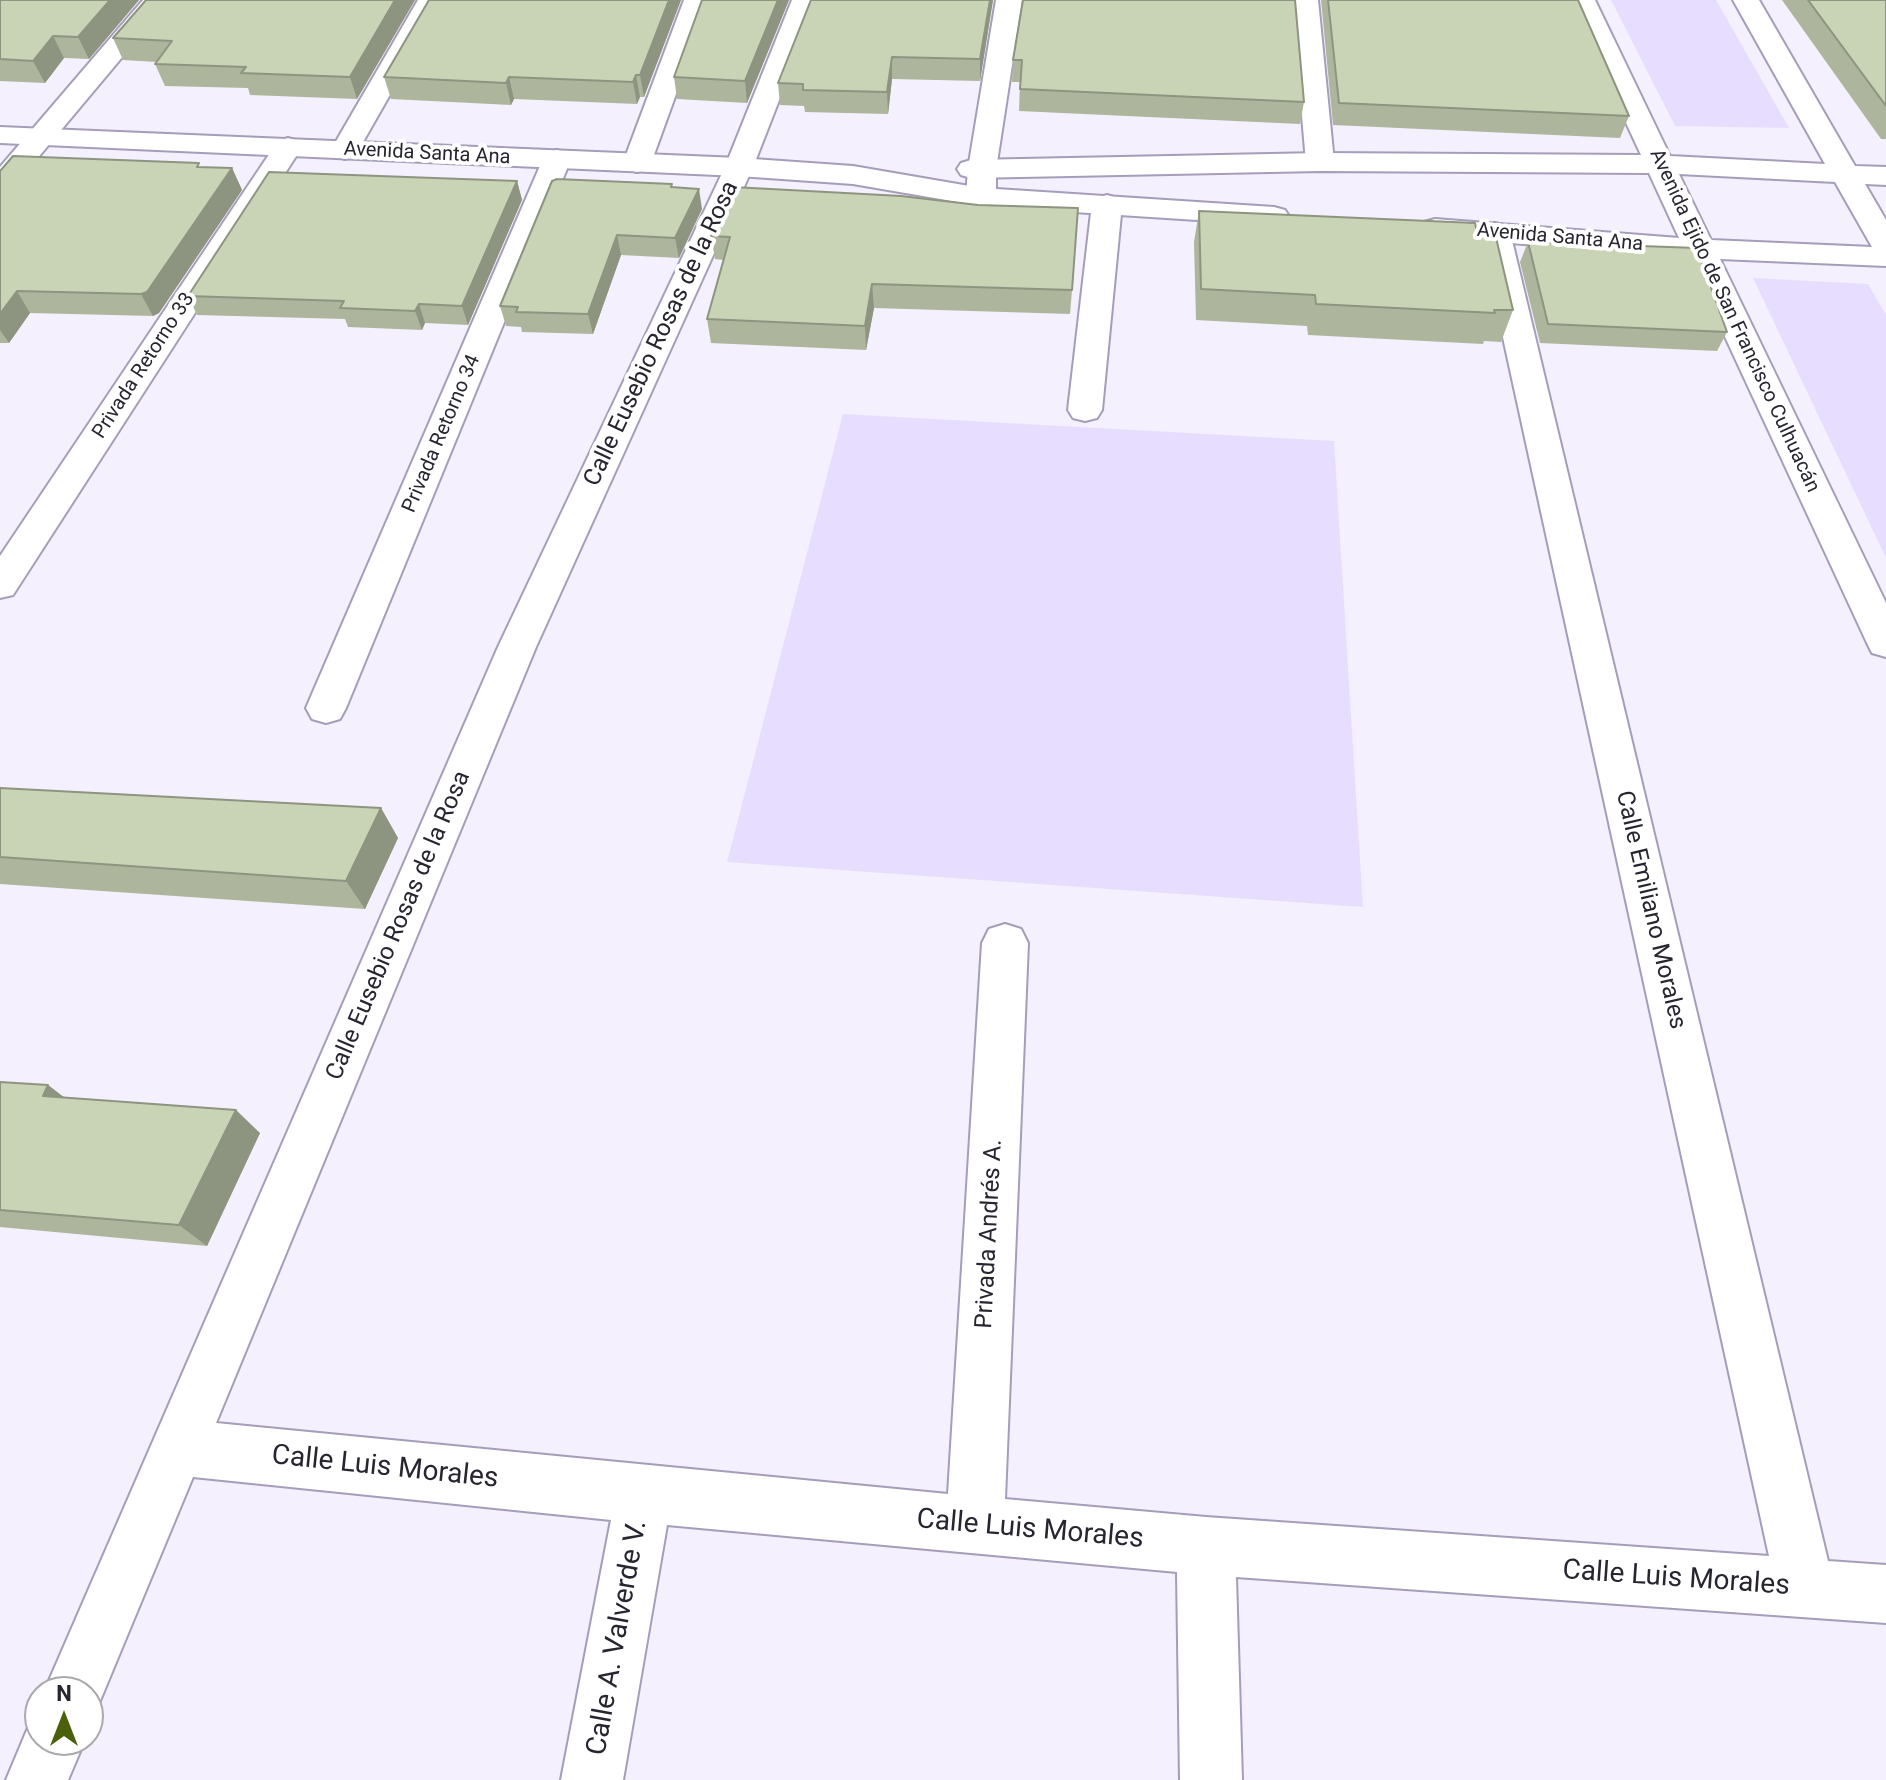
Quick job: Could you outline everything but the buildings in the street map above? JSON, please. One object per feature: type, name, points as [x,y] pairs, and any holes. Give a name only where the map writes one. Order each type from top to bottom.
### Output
[{"type":"street","points":[[0,185],[157,0]]},
{"type":"street","points":[[345,150],[431,0]]},
{"type":"street","points":[[637,163],[697,0]]},
{"type":"street","name":"Calle Eusebio Rosas de la Rosa","points":[[81,1676],[517,647],[739,167],[805,0]]},
{"type":"street","points":[[981,183],[1009,0]]},
{"type":"street","points":[[1305,0],[1320,162]]},
{"type":"street","name":"Avenida Ejido de San Francisco Culhuacán","points":[[1582,0],[1886,643]]},
{"type":"street","points":[[1746,0],[1886,246]]},
{"type":"street","name":"Avenida Santa Ana","points":[[0,135],[739,167],[981,183],[1107,204],[1309,219]]},
{"type":"street","name":"Privada Retorno 33","points":[[0,585],[288,147]]},
{"type":"street","name":"Privada Retorno 34","points":[[326,708],[557,159]]},
{"type":"street","name":"Avenida Santa Ana","points":[[981,183],[1320,162],[1661,164],[1886,176]]},
{"type":"street","points":[[1085,410],[1107,204]]},
{"type":"street","name":"Avenida Santa Ana","points":[[1402,225],[1698,249],[1886,257]]},
{"type":"street","name":"Calle Emiliano Morales","points":[[1495,232],[1805,1588]]},
{"type":"street","name":"Privada Andrés A.","points":[[975,1525],[1005,943]]},
{"type":"street","name":"Calle Luis Morales","points":[[176,1447],[644,1495],[1206,1546],[1886,1594]]},
{"type":"street","name":"Calle A. Valverde V.","points":[[592,1780],[644,1495]]},
{"type":"street","points":[[1206,1546],[1211,1780]]},
{"type":"street","points":[[37,1780],[47,1756]]},
{"type":"shaded area","points":[[1611,0],[1716,0],[1789,128],[1675,126]]},
{"type":"shaded area","points":[[1753,278],[1868,284],[1886,315],[1886,558]]},
{"type":"shaded area","points":[[843,414],[1334,441],[1363,907],[727,862]]}]
